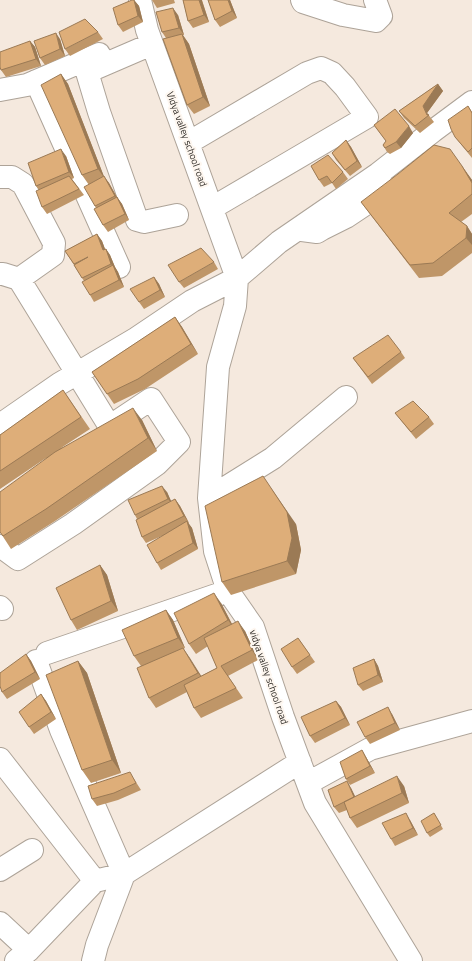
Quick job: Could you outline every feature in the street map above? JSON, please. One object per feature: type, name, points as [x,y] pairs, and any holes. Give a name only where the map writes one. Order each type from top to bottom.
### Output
[{"type":"street","name":"Vidya valley school road","points":[[140,0],[150,37],[237,278]]},
{"type":"street","points":[[302,0],[303,2],[343,15],[376,21],[381,16],[375,0]]},
{"type":"street","points":[[0,90],[27,85],[87,60],[150,37]]},
{"type":"street","points":[[150,37],[87,72],[99,112],[137,220],[144,222],[177,215]]},
{"type":"street","points":[[188,143],[307,73],[321,68],[332,73],[345,87],[367,116],[212,208]]},
{"type":"street","points":[[36,81],[119,267]]},
{"type":"street","points":[[0,425],[59,384],[137,338],[192,301],[237,278],[279,242],[378,174],[472,102]]},
{"type":"street","points":[[297,230],[316,232],[346,217],[408,175]]},
{"type":"street","points":[[0,177],[12,177],[23,184],[54,243],[53,255],[9,277],[78,373],[110,427]]},
{"type":"street","name":"vidya valley school road","points":[[237,278],[235,306],[218,367],[209,498],[215,551],[228,590],[252,626],[283,717],[315,803],[411,961]]},
{"type":"street","points":[[209,498],[273,458],[346,397]]},
{"type":"street","points":[[0,546],[18,559],[93,511],[157,464],[179,442],[151,399],[91,440]]},
{"type":"street","points":[[93,961],[97,945],[124,874],[61,730],[42,657],[228,590]]},
{"type":"street","points":[[308,783],[370,749],[472,721]]},
{"type":"street","points":[[0,759],[95,882]]},
{"type":"street","points":[[0,923],[23,956],[95,882],[124,874],[300,762]]},
{"type":"street","points":[[0,870],[32,850]]},
{"type":"building","points":[[134,0],[138,16],[118,25],[113,8]]},
{"type":"building","points":[[183,0],[199,0],[204,15],[188,21]]},
{"type":"building","points":[[208,0],[228,0],[232,11],[215,20]]},
{"type":"building","points":[[173,8],[179,28],[162,32],[156,12]]},
{"type":"building","points":[[85,19],[98,32],[65,49],[59,32]]},
{"type":"building","points":[[56,33],[60,49],[40,58],[34,41]]},
{"type":"building","points":[[182,34],[203,97],[187,105],[163,39]]},
{"type":"building","points":[[30,41],[36,59],[1,70],[0,52]]},
{"type":"building","points":[[61,74],[98,169],[82,175],[41,85]]},
{"type":"building","points":[[438,84],[423,106],[427,115],[429,115],[415,126],[399,111]]},
{"type":"building","points":[[468,106],[472,113],[472,148],[468,152],[455,137],[448,120]]},
{"type":"building","points":[[395,109],[409,126],[396,142],[385,148],[383,145],[386,141],[374,125]]},
{"type":"building","points":[[346,140],[357,161],[345,170],[332,153]]},
{"type":"building","points":[[434,145],[450,149],[472,183],[472,194],[449,213],[467,226],[466,238],[433,263],[410,265],[361,202]]},
{"type":"building","points":[[61,149],[69,172],[36,186],[28,163]]},
{"type":"building","points":[[328,155],[343,172],[332,183],[327,176],[319,180],[311,166]]},
{"type":"building","points":[[69,176],[79,189],[42,207],[36,191]]},
{"type":"building","points":[[104,176],[115,196],[95,206],[84,187]]},
{"type":"building","points":[[117,197],[125,214],[103,225],[94,209]]},
{"type":"building","points":[[97,234],[103,250],[106,249],[111,264],[82,278],[74,265],[88,257],[74,264],[65,251]]},
{"type":"building","points":[[201,248],[214,262],[179,282],[168,265]]},
{"type":"building","points":[[113,265],[119,280],[90,295],[82,282]]},
{"type":"building","points":[[154,277],[160,290],[139,302],[130,289]]},
{"type":"building","points":[[175,317],[191,344],[138,379],[107,394],[92,372]]},
{"type":"building","points":[[388,335],[401,352],[368,377],[353,358]]},
{"type":"building","points":[[63,390],[81,417],[0,471],[0,435]]},
{"type":"building","points":[[413,401],[429,417],[411,432],[395,413]]},
{"type":"building","points":[[133,408],[148,438],[46,509],[3,536],[0,532],[0,492],[55,452]]},
{"type":"building","points":[[263,476],[287,512],[292,538],[287,561],[222,582],[205,506]]},
{"type":"building","points":[[162,486],[168,499],[135,515],[128,500]]},
{"type":"building","points":[[175,499],[184,516],[142,537],[136,520]]},
{"type":"building","points":[[187,521],[193,543],[157,563],[147,545]]},
{"type":"building","points":[[100,565],[111,601],[71,620],[56,588]]},
{"type":"building","points":[[214,593],[228,620],[189,644],[174,613]]},
{"type":"building","points":[[166,610],[178,638],[134,656],[122,630]]},
{"type":"building","points":[[238,621],[252,650],[221,666],[236,688],[194,708],[184,685],[217,668],[204,638]]},
{"type":"building","points":[[298,638],[310,655],[292,667],[281,649]]},
{"type":"building","points":[[183,648],[198,673],[149,698],[137,668]]},
{"type":"building","points":[[26,654],[35,672],[2,692],[0,686],[0,673]]},
{"type":"building","points":[[374,659],[378,675],[358,685],[353,668]]},
{"type":"building","points":[[78,661],[112,760],[82,770],[46,675]]},
{"type":"building","points":[[41,694],[51,712],[29,727],[19,712]]},
{"type":"building","points":[[336,701],[345,718],[310,736],[301,717]]},
{"type":"building","points":[[388,707],[395,723],[365,737],[357,722]]},
{"type":"building","points":[[362,750],[370,766],[346,779],[340,762]]},
{"type":"building","points":[[130,772],[136,783],[114,793],[92,799],[88,786]]},
{"type":"building","points":[[397,776],[402,793],[350,818],[344,802]]},
{"type":"building","points":[[347,781],[354,797],[334,807],[328,790]]},
{"type":"building","points":[[406,813],[413,828],[391,839],[382,823]]},
{"type":"building","points":[[434,813],[441,825],[427,833],[421,821]]}]
